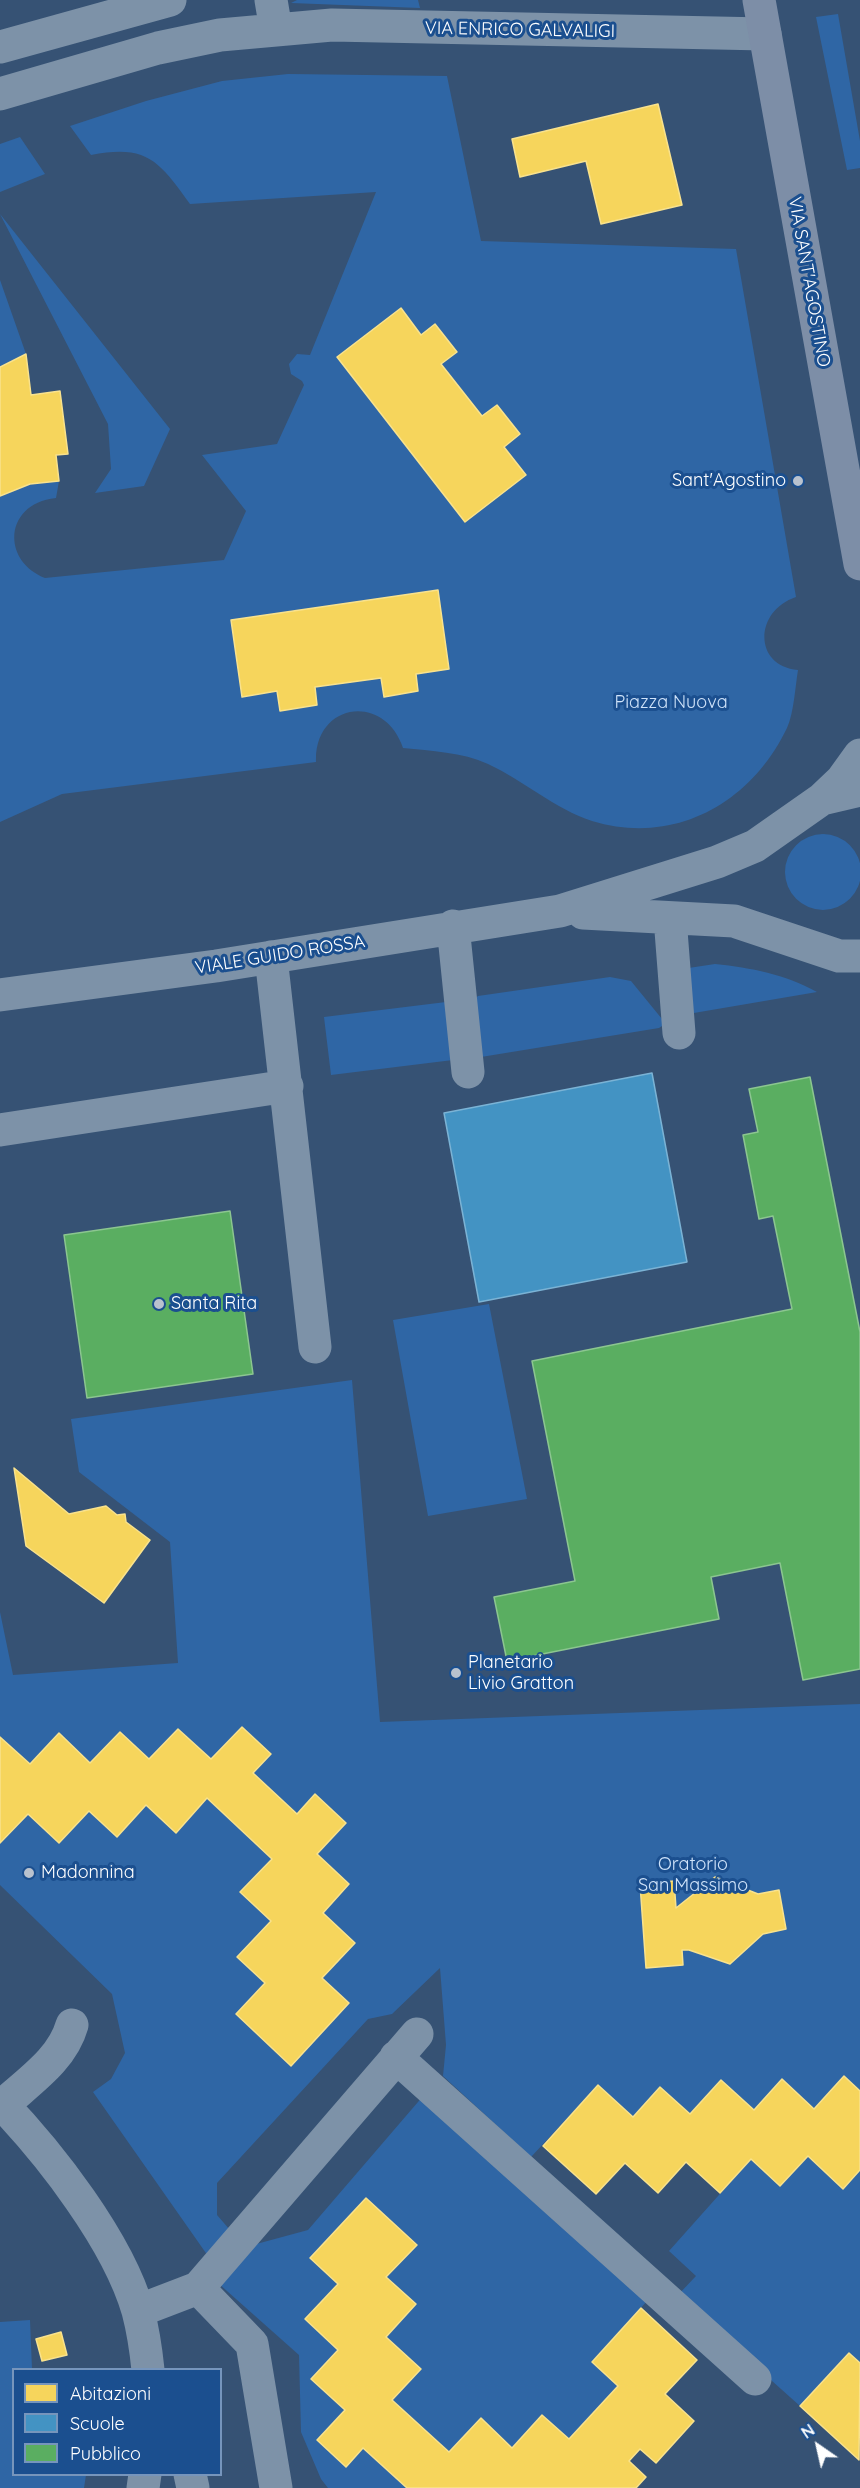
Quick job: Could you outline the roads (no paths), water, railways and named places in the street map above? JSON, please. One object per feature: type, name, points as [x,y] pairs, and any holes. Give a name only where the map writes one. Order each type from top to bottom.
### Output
[{"type":"main road","name":"VIA SANT'AGOSTINO","points":[[759,0],[849,444],[860,564]]},
{"type":"street","points":[[0,47],[170,0]]},
{"type":"street","name":"VIA ENRICO GALVALIGI","points":[[0,94],[158,48],[220,35],[274,15],[332,25],[765,34]]},
{"type":"street","name":"VIALE GUIDO ROSSA","points":[[0,995],[271,957],[453,926],[560,911],[727,858],[755,846],[783,829],[822,799],[842,780],[860,755]]},
{"type":"street","name":"VIALE GUIDO ROSSA","points":[[822,799],[860,790]]},
{"type":"street","name":"VIALE GUIDO ROSSA","points":[[560,911],[734,921],[853,959]]},
{"type":"street","points":[[670,918],[679,1033]]},
{"type":"street","points":[[453,926],[468,1072]]},
{"type":"street","points":[[271,957],[315,1347]]},
{"type":"street","points":[[0,1130],[287,1086]]},
{"type":"street","points":[[72,2025],[67,2042],[55,2058],[2,2103],[76,2196],[116,2259],[138,2311],[150,2361]]},
{"type":"street","points":[[138,2311],[198,2289],[407,2045],[754,2379]]},
{"type":"street","points":[[198,2289],[252,2343],[276,2488]]},
{"type":"place","name":"Sant'Agostino","points":[[798,481]]},
{"type":"place","name":"Santa Rita","points":[[159,1304]]},
{"type":"place","name":"Planetario Livio Gratton","points":[[456,1673]]},
{"type":"place","name":"Madonnina","points":[[29,1873]]},
{"type":"park label","name":"Piazza Nuova","points":[[671,703]]},
{"type":"park label","name":"Oratorio San Massimo","points":[[693,1875]]}]
